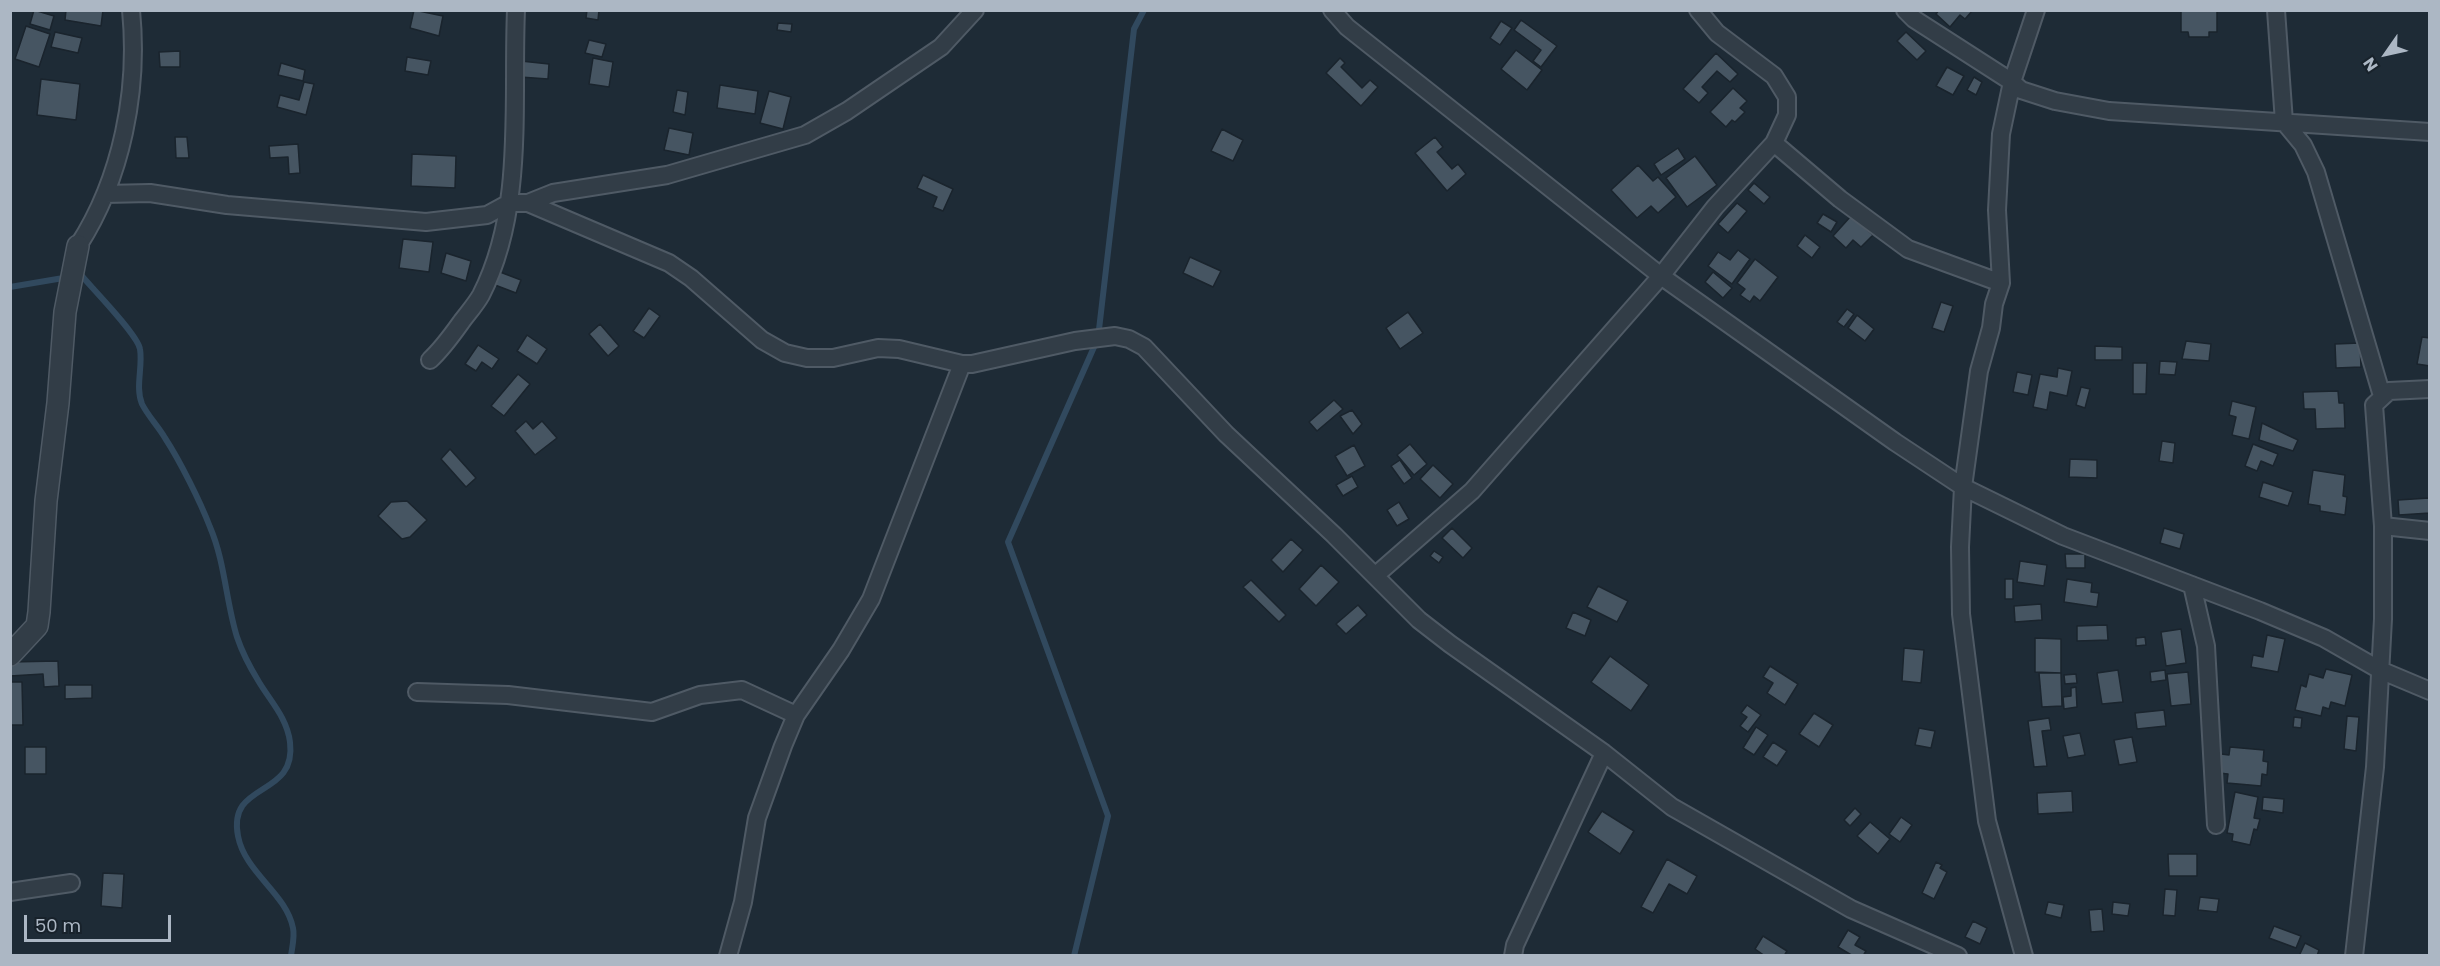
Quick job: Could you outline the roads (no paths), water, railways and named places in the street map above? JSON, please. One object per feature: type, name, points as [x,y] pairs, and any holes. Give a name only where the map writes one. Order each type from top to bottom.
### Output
[{"type":"street","points":[[10,655],[27,640],[36,626],[39,612],[46,501],[68,291],[78,246],[94,222],[116,167],[129,103],[133,41],[131,10]]},
{"type":"street","points":[[430,360],[444,347],[479,297],[501,243],[509,203],[516,97],[516,10]]},
{"type":"street","points":[[105,194],[150,193],[227,205],[426,222],[487,215],[509,203],[528,203],[553,193],[667,175],[805,135],[847,111],[941,47],[975,10]]},
{"type":"street","points":[[1332,10],[1347,27],[1661,276],[1963,488],[2062,536],[2260,610],[2324,638],[2380,670],[2430,691]]},
{"type":"street","points":[[1376,575],[1472,492],[1661,276],[1715,207],[1774,143],[1787,115],[1787,97],[1774,76],[1717,33],[1698,10]]},
{"type":"street","points":[[1905,10],[1914,19],[2021,90],[2055,101],[2109,111],[2430,132]]},
{"type":"street","points":[[2024,956],[1986,821],[1961,614],[1963,488],[1979,371],[2001,282],[1997,210],[2001,134],[2012,82],[2036,10]]},
{"type":"street","points":[[2276,10],[2284,123],[2302,145],[2316,172],[2382,396]]},
{"type":"street","points":[[1774,143],[1840,199],[1908,249],[2001,282]]},
{"type":"street","points":[[528,203],[669,263],[691,278],[762,340],[785,353],[807,358],[833,358],[878,348],[899,349],[962,364],[993,360],[1075,341],[1114,336],[1129,339],[1144,347],[1226,434],[1376,575],[1419,620],[1450,644],[1604,753],[1672,807],[1851,909],[1958,956]]},
{"type":"street","points":[[728,956],[743,902],[757,818],[796,715],[841,650],[871,599],[962,364]]},
{"type":"street","points":[[2354,956],[2374,767],[2383,619],[2383,526],[2374,405],[2389,391],[2430,389]]},
{"type":"street","points":[[2383,526],[2430,531]]},
{"type":"street","points":[[2192,585],[2206,646],[2216,825]]},
{"type":"street","points":[[417,692],[508,695],[652,712],[700,696],[742,690],[796,715]]},
{"type":"street","points":[[1513,956],[1525,923],[1604,753]]},
{"type":"street","points":[[10,892],[71,883]]},
{"type":"waterway","points":[[1074,956],[1108,816],[1008,542],[1098,338],[1134,29],[1144,10]]},
{"type":"waterway","points":[[10,287],[81,275],[131,333],[140,349],[139,391],[142,404],[171,447],[201,505],[219,554],[239,643],[253,672],[286,725],[288,733],[289,760],[283,773],[251,797],[242,806],[237,818],[238,836],[242,849],[289,916],[294,931],[291,956]]}]
